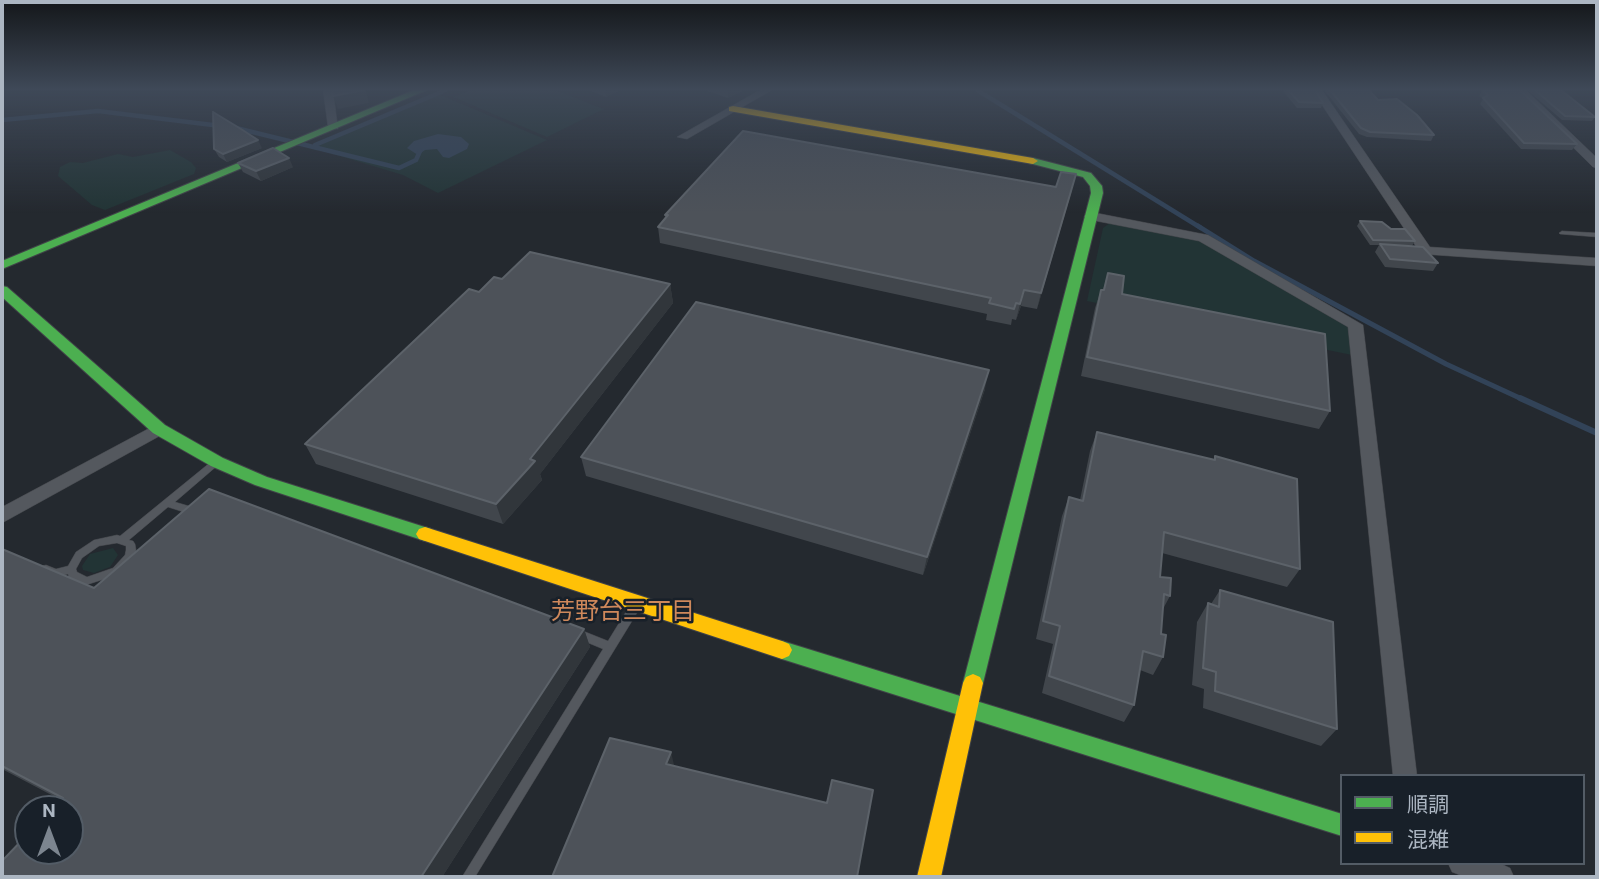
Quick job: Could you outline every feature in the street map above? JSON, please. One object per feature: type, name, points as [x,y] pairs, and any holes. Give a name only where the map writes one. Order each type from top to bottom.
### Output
[{"type":"street","points":[[2,265],[324,131]]},
{"type":"street","points":[[683,137],[694,131]]},
{"type":"street","points":[[856,131],[1078,171],[1094,181],[1097,193],[966,709],[929,877]]},
{"type":"street","points":[[1343,131],[1419,251],[1597,262]]},
{"type":"street","points":[[1563,131],[1597,164]]},
{"type":"street","points":[[1091,216],[1203,237],[1355,325],[1405,774]]},
{"type":"street","points":[[2,290],[159,429],[217,462],[261,481],[966,709],[1340,824]]},
{"type":"street","points":[[2,516],[159,429]]},
{"type":"street","points":[[1467,865],[1501,877]]},
{"type":"lane","points":[[1562,233],[1597,235]]},
{"type":"lane","points":[[122,540],[217,462]]},
{"type":"lane","points":[[167,503],[201,514],[210,506]]},
{"type":"lane","points":[[37,564],[56,573],[71,569],[79,555],[87,548],[107,540],[122,540],[130,544],[131,550],[116,571],[86,581],[73,575],[71,569]]},
{"type":"lane","points":[[468,877],[637,602]]},
{"type":"lane","points":[[560,627],[611,647]]},
{"type":"shaded area","points":[[347,131],[526,131],[547,140],[438,193],[403,175],[310,147]]},
{"type":"shaded area","points":[[533,131],[559,131],[547,137]]},
{"type":"shaded area","points":[[170,150],[191,162],[196,168],[194,174],[105,210],[92,205],[58,176],[60,167],[70,162],[83,163],[118,154],[133,157]]},
{"type":"shaded area","points":[[1110,223],[1202,240],[1349,325],[1352,355],[1087,301],[1103,228]]},
{"type":"shaded area","points":[[113,548],[118,555],[110,567],[94,573],[83,570],[82,566],[90,554]]},
{"type":"water","points":[[438,134],[461,137],[469,144],[467,149],[449,158],[443,157],[437,149],[425,150],[418,155],[407,148],[414,141]]},
{"type":"building","points":[[214,131],[244,131],[258,140],[223,154],[214,149]]},
{"type":"building","points":[[743,131],[1056,187],[1061,172],[1076,174],[1041,293],[1024,290],[1020,304],[1016,303],[1014,309],[989,303],[991,298],[658,227],[668,215],[665,215]]},
{"type":"building","points":[[1368,131],[1431,131],[1434,135]]},
{"type":"building","points":[[1513,131],[1563,131],[1577,144],[1524,143]]},
{"type":"building","points":[[273,148],[289,158],[256,171],[238,163]]},
{"type":"building","points":[[1360,221],[1382,222],[1391,229],[1405,229],[1415,241],[1373,240]]},
{"type":"building","points":[[1380,244],[1423,247],[1438,263],[1390,259]]},
{"type":"building","points":[[530,252],[670,284],[530,459],[535,461],[496,504],[305,444],[469,289],[479,292],[494,277],[502,279]]},
{"type":"building","points":[[1108,273],[1124,276],[1122,294],[1325,334],[1330,411],[1087,357],[1101,290],[1104,290]]},
{"type":"building","points":[[696,302],[989,370],[927,557],[581,457]]},
{"type":"building","points":[[1097,432],[1215,460],[1215,456],[1297,479],[1300,569],[1164,532],[1160,577],[1171,578],[1170,596],[1164,594],[1161,634],[1166,635],[1163,657],[1143,651],[1134,705],[1049,676],[1060,626],[1043,621],[1069,497],[1083,501]]},
{"type":"building","points":[[209,489],[584,629],[421,877],[2,877],[2,861],[14,849],[14,865],[84,865],[84,795],[57,795],[2,766],[2,549],[94,588]]},
{"type":"building","points":[[1220,590],[1333,622],[1337,729],[1215,691],[1216,672],[1203,668],[1208,603],[1219,607]]},
{"type":"building","points":[[610,738],[671,752],[666,764],[827,803],[832,780],[873,790],[857,877],[552,877]]},
{"type":"waterway","points":[[248,131],[399,168],[416,160],[420,151]]},
{"type":"waterway","points":[[315,145],[348,131]]},
{"type":"waterway","points":[[1044,131],[1201,228]]},
{"type":"waterway","points":[[1198,226],[1254,261],[1446,364],[1524,400]]},
{"type":"waterway","points":[[1520,398],[1597,433]]},
{"type":"traffic: fast","points":[[2,265],[324,131]]},
{"type":"traffic: fast","points":[[973,683],[1097,193],[1096,186],[1087,175],[1033,161]]},
{"type":"traffic: fast","points":[[2,290],[159,429],[217,462],[261,481],[425,534]]},
{"type":"traffic: fast","points":[[782,650],[1340,824]]},
{"type":"traffic: slow","points":[[860,131],[1033,161]]},
{"type":"traffic: slow","points":[[425,534],[782,650]]},
{"type":"traffic: slow","points":[[929,877],[973,683]]},
{"type":"district","name":"芳野台三丁目","points":[[623,613]]}]
